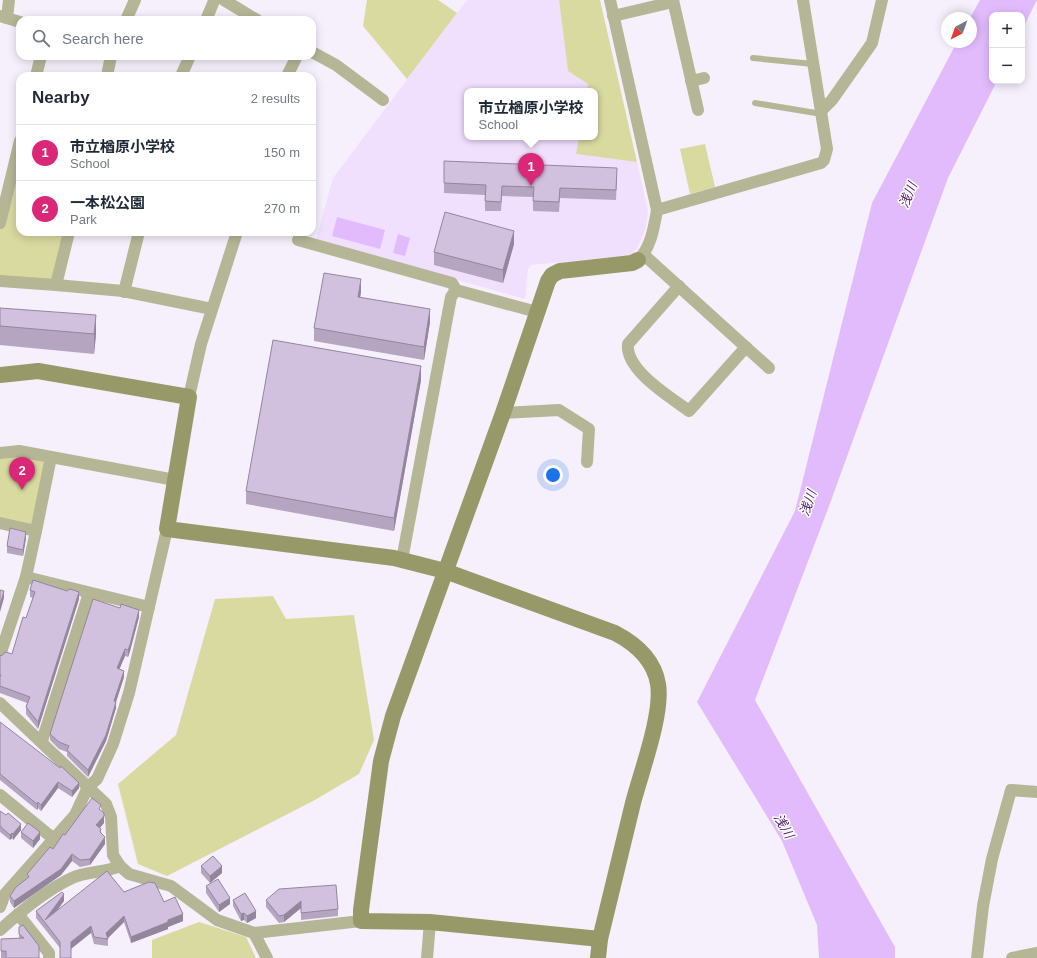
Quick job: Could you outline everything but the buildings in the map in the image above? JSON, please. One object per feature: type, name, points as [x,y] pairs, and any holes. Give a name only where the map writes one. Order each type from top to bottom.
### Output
[{"type":"street","points":[[9,0],[4,17],[16,21]]},
{"type":"street","points":[[128,16],[135,0]]},
{"type":"street","points":[[208,16],[217,0],[249,16]]},
{"type":"street","points":[[361,921],[382,761],[393,716],[503,413],[537,312],[552,274],[560,271],[632,263],[642,258],[654,230],[657,210],[610,0]]},
{"type":"street","points":[[657,210],[821,163],[824,160],[827,149],[802,0]]},
{"type":"street","points":[[822,113],[872,43],[882,0]]},
{"type":"street","points":[[613,16],[673,1],[698,110]]},
{"type":"street","points":[[316,54],[336,64],[383,100]]},
{"type":"street","points":[[37,72],[40,60]]},
{"type":"street","points":[[107,72],[110,60]]},
{"type":"street","points":[[183,72],[188,60]]},
{"type":"street","points":[[289,72],[295,60]]},
{"type":"street","points":[[691,81],[704,78]]},
{"type":"street","points":[[0,222],[16,157]]},
{"type":"street","points":[[56,284],[68,236]]},
{"type":"street","points":[[124,292],[138,236]]},
{"type":"street","points":[[0,907],[5,894],[55,840],[75,815],[88,787],[97,779],[113,744],[129,693],[167,529],[189,397],[200,344],[237,236]]},
{"type":"street","points":[[298,240],[452,283],[456,290],[537,312]]},
{"type":"street","points":[[642,258],[679,286],[769,368]]},
{"type":"street","points":[[0,281],[56,284],[124,292],[212,310]]},
{"type":"street","points":[[679,286],[628,344],[627,352],[642,375],[689,411],[746,347]]},
{"type":"street","points":[[402,560],[451,297],[456,290]]},
{"type":"street","points":[[0,376],[38,371],[189,397]]},
{"type":"street","points":[[503,413],[558,410],[589,429],[587,462]]},
{"type":"street","points":[[0,453],[19,451],[175,480]]},
{"type":"street","points":[[0,655],[26,577],[51,457]]},
{"type":"street","points":[[0,523],[36,531]]},
{"type":"street","points":[[167,529],[402,560],[445,571],[615,633],[639,648],[652,667],[658,684],[659,698],[656,717],[633,803],[600,939],[598,958]]},
{"type":"street","points":[[26,577],[149,607]]},
{"type":"street","points":[[42,741],[89,592]]},
{"type":"street","points":[[0,703],[42,741],[106,804],[111,817],[113,855],[120,866],[129,874],[171,886],[217,920],[254,933],[361,921],[430,922],[600,939]]},
{"type":"street","points":[[977,958],[983,906],[992,859],[1011,790],[1037,792]]},
{"type":"street","points":[[0,795],[55,840]]},
{"type":"street","points":[[0,930],[18,914],[74,877],[99,873],[120,866]]},
{"type":"street","points":[[18,914],[49,953],[49,958]]},
{"type":"street","points":[[427,958],[430,922]]},
{"type":"street","points":[[254,933],[267,958]]},
{"type":"street","points":[[1012,958],[1037,952]]},
{"type":"lane","points":[[753,58],[813,64]]},
{"type":"lane","points":[[755,103],[822,113]]},
{"type":"shaded area","points":[[467,0],[559,0],[568,71],[588,84],[587,88],[464,88],[464,140],[578,140],[576,154],[637,162],[648,211],[646,227],[638,247],[631,255],[531,265],[528,269],[525,299],[316,240],[333,178]]},
{"type":"green space","points":[[367,0],[438,0],[457,13],[407,79],[363,26]]},
{"type":"green space","points":[[559,0],[600,0],[637,162],[576,154],[578,140],[598,140],[598,88],[587,88],[588,84],[568,71]]},
{"type":"green space","points":[[705,144],[715,187],[690,194],[680,149]]},
{"type":"green space","points":[[11,178],[16,180],[16,236],[68,236],[56,285],[0,281],[0,223]]},
{"type":"green space","points":[[0,453],[51,457],[36,531],[0,523]]},
{"type":"green space","points":[[273,596],[286,619],[354,615],[374,740],[359,774],[313,801],[167,876],[138,864],[118,784],[176,735],[215,599]]},
{"type":"green space","points":[[199,922],[246,937],[256,958],[152,958],[152,940]]},
{"type":"water","name":"浅川","points":[[980,0],[1037,0],[1025,24],[1025,12],[989,12],[989,84],[995,84],[948,178],[828,509],[755,700],[895,947],[895,958],[819,958],[817,925],[782,841],[697,702],[795,511],[872,203],[954,48],[977,48],[977,12],[973,12]]},
{"type":"water","points":[[337,217],[385,230],[380,249],[332,236]]},
{"type":"water","points":[[398,234],[410,238],[405,256],[393,253]]},
{"type":"place","name":"市立楢原小学校","points":[[531,186]]},
{"type":"place","name":"一本松公園","points":[[22,490]]}]
